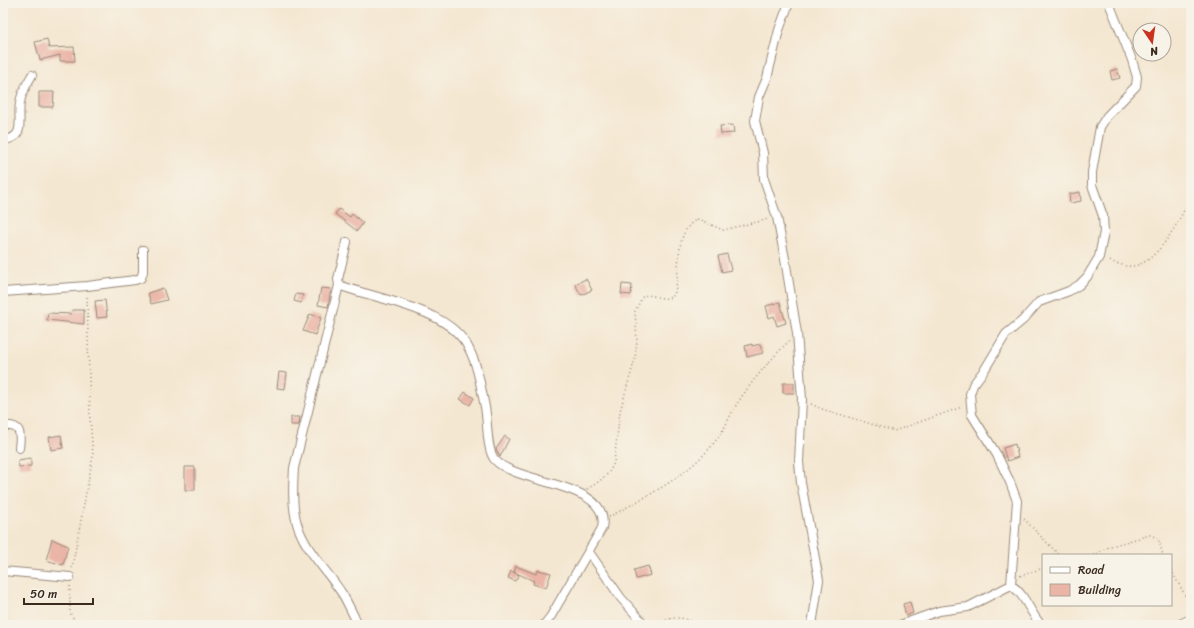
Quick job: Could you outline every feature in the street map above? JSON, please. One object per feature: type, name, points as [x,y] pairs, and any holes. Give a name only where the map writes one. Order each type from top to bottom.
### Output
[{"type":"street","points":[[789,3],[779,30],[772,63],[755,113],[756,127],[763,153],[764,179],[777,217],[797,333],[802,399],[799,462],[819,580],[812,625]]},
{"type":"street","points":[[1041,625],[1033,617],[1017,588],[1012,582],[1013,542],[1017,511],[1014,492],[989,440],[977,425],[972,415],[970,404],[973,385],[985,369],[1006,334],[1023,320],[1039,302],[1070,291],[1079,285],[1087,278],[1099,257],[1104,232],[1103,216],[1092,185],[1092,172],[1100,127],[1107,116],[1136,86],[1137,76],[1109,3]]},
{"type":"street","points":[[3,140],[11,140],[16,137],[19,131],[22,93],[32,75]]},
{"type":"street","points":[[348,242],[338,279],[339,286],[294,468],[293,487],[296,520],[300,531],[314,555],[343,595],[359,625]]},
{"type":"street","points":[[3,292],[87,286],[141,278],[144,272],[143,250]]},
{"type":"street","points":[[339,286],[414,308],[457,332],[470,349],[475,363],[486,414],[491,453],[496,461],[527,476],[581,493],[600,511],[603,520],[602,528],[551,616],[544,625]]},
{"type":"street","points":[[3,426],[11,425],[19,430],[21,437],[19,448]]},
{"type":"street","points":[[589,552],[622,598],[645,625]]},
{"type":"street","points":[[3,571],[70,577]]},
{"type":"street","points":[[900,625],[939,611],[968,607],[1012,582]]},
{"type":"street","points":[[1178,625],[1191,619]]},
{"type":"path","points":[[1099,257],[1128,266],[1138,265],[1149,259],[1173,231],[1191,196]]},
{"type":"path","points":[[581,493],[597,483],[612,470],[620,411],[636,359],[637,341],[635,311],[643,296],[648,294],[667,298],[674,295],[678,283],[681,242],[686,229],[693,221],[698,219],[723,230],[777,217]]},
{"type":"path","points":[[78,625],[70,613],[70,577],[93,456],[90,418],[87,286]]},
{"type":"path","points":[[603,520],[648,495],[693,465],[718,439],[735,408],[755,379],[797,333]]},
{"type":"path","points":[[802,399],[822,409],[894,431],[970,404]]},
{"type":"path","points":[[1017,511],[1058,554]]},
{"type":"path","points":[[1094,554],[1118,543],[1150,535],[1158,538],[1163,554]]},
{"type":"path","points":[[1012,582],[1042,568]]},
{"type":"path","points":[[1172,572],[1186,597],[1191,612]]},
{"type":"path","points":[[655,625],[665,620],[681,616],[698,625]]},
{"type":"building","points":[[47,39],[49,48],[74,47],[75,61],[60,61],[60,55],[40,60],[35,42]]},
{"type":"building","points":[[1117,69],[1120,78],[1112,80],[1110,71]]},
{"type":"building","points":[[39,92],[54,92],[53,107],[39,107]]},
{"type":"building","points":[[733,125],[734,133],[721,134],[720,126]]},
{"type":"building","points":[[1080,192],[1081,201],[1070,203],[1069,194]]},
{"type":"building","points":[[339,209],[350,217],[352,214],[363,223],[357,231],[335,214]]},
{"type":"building","points":[[727,254],[731,270],[722,272],[718,256]]},
{"type":"building","points":[[586,279],[592,290],[581,295],[575,284]]},
{"type":"building","points":[[622,284],[632,285],[631,295],[621,294]]},
{"type":"building","points":[[163,288],[167,300],[151,304],[148,293]]},
{"type":"building","points":[[321,288],[331,289],[328,307],[318,305]]},
{"type":"building","points":[[296,294],[303,295],[301,303],[294,301]]},
{"type":"building","points":[[105,300],[107,317],[97,318],[95,301]]},
{"type":"building","points":[[780,302],[786,323],[777,326],[774,316],[769,318],[766,306]]},
{"type":"building","points":[[72,310],[84,310],[84,324],[47,320],[48,313],[71,314]]},
{"type":"building","points":[[310,314],[321,318],[315,335],[303,331]]},
{"type":"building","points":[[752,344],[752,346],[760,344],[763,353],[747,357],[745,346]]},
{"type":"building","points":[[279,372],[287,373],[285,389],[277,388]]},
{"type":"building","points":[[783,383],[794,383],[794,393],[783,393]]},
{"type":"building","points":[[465,392],[474,398],[470,405],[460,399]]},
{"type":"building","points":[[291,417],[300,417],[299,425],[291,425]]},
{"type":"building","points":[[61,435],[63,448],[51,450],[49,437]]},
{"type":"building","points":[[505,436],[509,439],[500,457],[496,449]]},
{"type":"building","points":[[1015,444],[1018,457],[1007,461],[1003,448]]},
{"type":"building","points":[[31,458],[31,466],[19,467],[18,460]]},
{"type":"building","points":[[185,467],[195,467],[195,490],[185,490]]},
{"type":"building","points":[[52,539],[68,546],[63,565],[46,560]]},
{"type":"building","points":[[516,566],[536,574],[538,570],[551,573],[546,588],[533,584],[534,581],[514,572]]},
{"type":"building","points":[[648,566],[651,575],[636,579],[634,570]]},
{"type":"building","points":[[511,571],[519,575],[515,581],[508,578]]},
{"type":"building","points":[[910,602],[913,613],[906,616],[903,604]]}]
